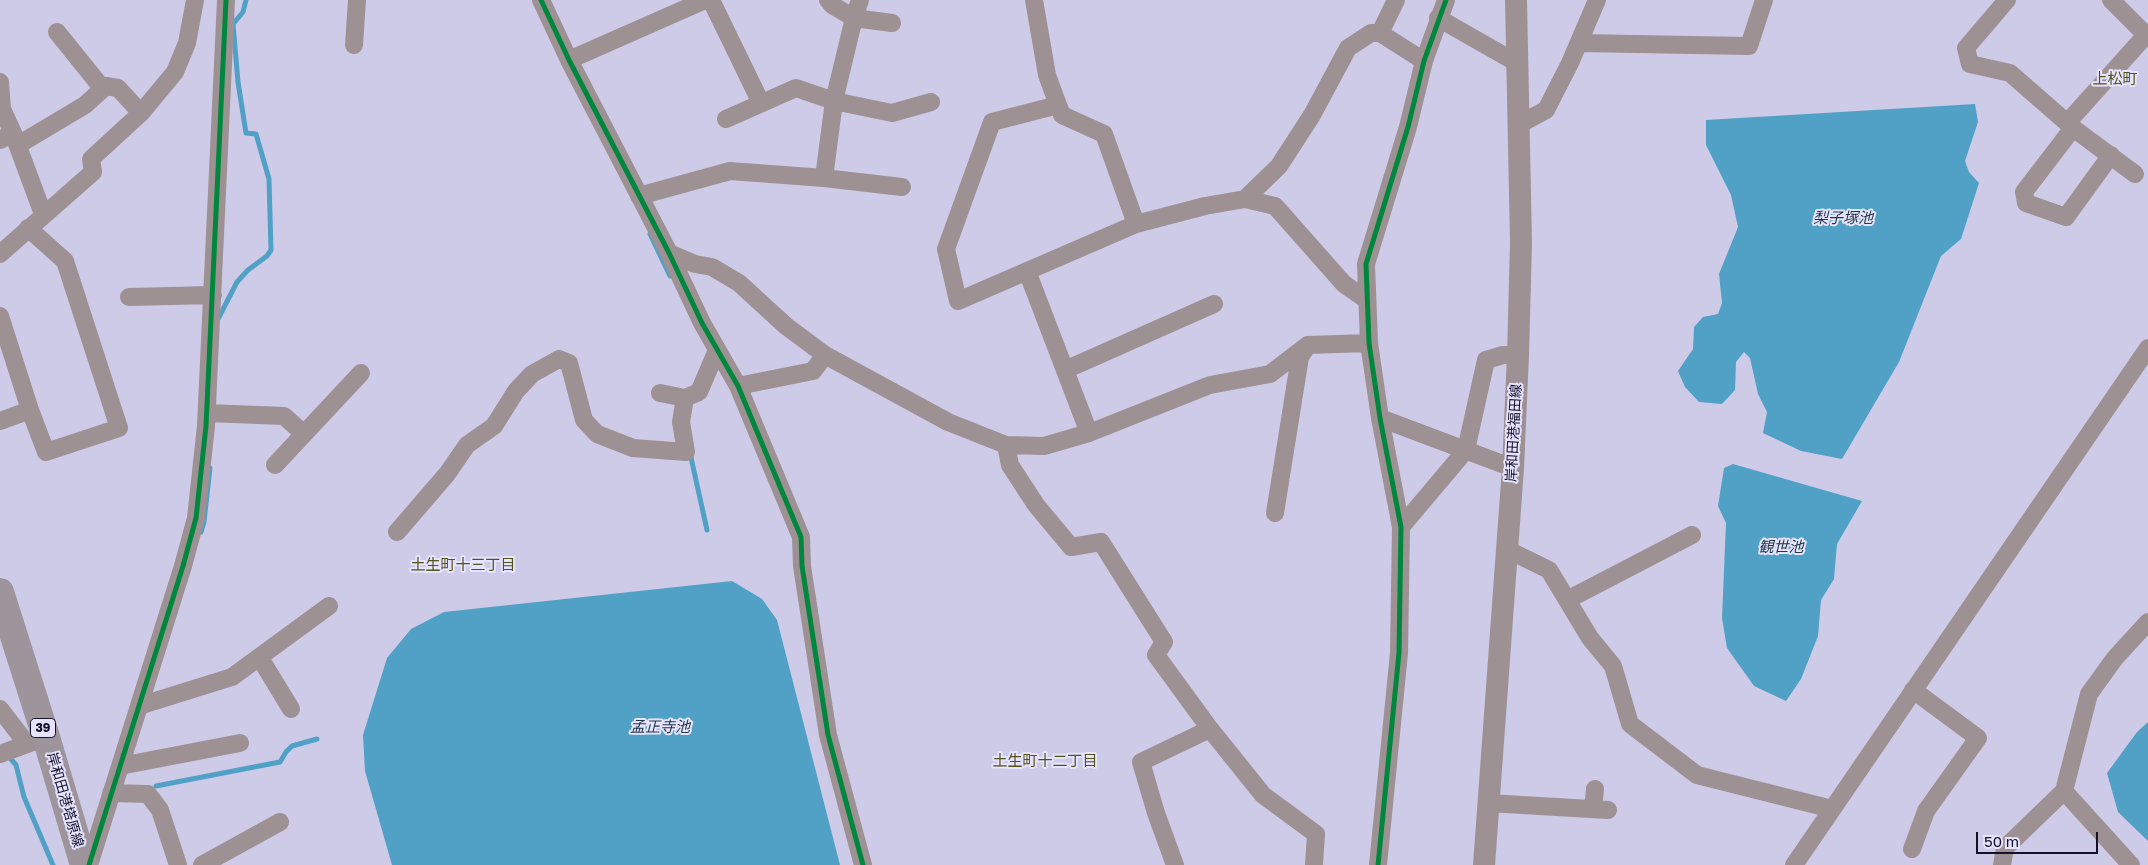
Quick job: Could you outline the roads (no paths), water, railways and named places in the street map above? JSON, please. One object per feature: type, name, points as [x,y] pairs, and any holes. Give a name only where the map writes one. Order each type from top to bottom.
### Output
[{"type":"main road","name":"岸和田港塔原線","points":[[0,592],[36,740],[84,865]]},
{"type":"street","points":[[0,254],[92,172],[91,159],[141,113],[174,72],[187,42],[195,0]]},
{"type":"street","points":[[89,865],[184,566],[196,518],[207,412],[226,0]]},
{"type":"street","points":[[354,45],[357,0]]},
{"type":"street","points":[[540,0],[669,253],[702,323],[738,386],[801,537],[802,566],[828,735],[863,865]]},
{"type":"street","points":[[569,60],[705,0]]},
{"type":"street","points":[[711,0],[761,104]]},
{"type":"street","points":[[828,0],[832,6],[854,18],[892,23]]},
{"type":"street","points":[[824,178],[834,101],[860,0]]},
{"type":"street","points":[[1034,0],[1047,75],[1062,115],[1104,134],[1136,224]]},
{"type":"street","points":[[1380,33],[1396,0]]},
{"type":"street","points":[[1378,865],[1399,653],[1401,527],[1380,418],[1369,343],[1366,264],[1408,128],[1424,61],[1446,0]]},
{"type":"street","name":"岸和田港福田線","points":[[1484,865],[1513,468],[1518,355],[1521,243],[1516,0]]},
{"type":"street","points":[[1518,125],[1546,110],[1579,43],[1597,0]]},
{"type":"street","points":[[1579,43],[1749,46],[1764,0]]},
{"type":"street","points":[[2007,0],[1966,48],[1970,64],[2010,73],[2070,126],[2135,174]]},
{"type":"street","points":[[2110,0],[2147,36],[2070,126],[2024,192],[2026,203],[2066,217],[2111,155]]},
{"type":"street","points":[[1438,18],[1517,63]]},
{"type":"street","points":[[57,32],[103,89]]},
{"type":"street","points":[[1246,199],[1279,166],[1312,115],[1348,48],[1371,33],[1380,33],[1424,61]]},
{"type":"street","points":[[0,82],[2,109],[10,139],[43,214]]},
{"type":"street","points":[[10,139],[85,105],[106,86],[118,88],[141,113]]},
{"type":"street","points":[[726,119],[796,88],[834,101],[892,113],[931,102]]},
{"type":"street","points":[[1058,105],[992,122],[946,249],[958,301],[1136,224],[1205,206],[1246,199],[1275,206],[1344,284],[1367,300]]},
{"type":"street","points":[[639,196],[730,171],[824,178],[902,187]]},
{"type":"street","points":[[0,316],[30,410],[46,452],[119,428],[65,261],[28,228]]},
{"type":"street","points":[[669,253],[695,264],[712,267],[739,282],[786,326],[825,355],[948,422],[1006,445],[1044,446],[1089,433],[1210,385],[1270,374],[1308,345],[1369,343]]},
{"type":"street","points":[[1027,271],[1089,433]]},
{"type":"street","points":[[129,297],[213,295]]},
{"type":"street","points":[[1065,370],[1214,304]]},
{"type":"street","points":[[1276,514],[1300,357],[1308,345]]},
{"type":"street","points":[[1794,865],[2148,348]]},
{"type":"street","points":[[660,393],[686,398],[699,392],[717,350]]},
{"type":"street","points":[[738,386],[813,372],[825,355]]},
{"type":"street","points":[[1401,527],[1466,450],[1486,360],[1503,355],[1518,355]]},
{"type":"street","points":[[397,532],[447,474],[467,444],[494,426],[516,391],[532,374],[559,359],[569,363],[584,420],[597,434],[633,448],[686,452],[681,422],[686,398]]},
{"type":"street","points":[[274,465],[361,373]]},
{"type":"street","points":[[0,421],[30,410]]},
{"type":"street","points":[[207,412],[284,416],[304,434]]},
{"type":"street","points":[[1380,418],[1513,468]]},
{"type":"street","points":[[1006,445],[1010,464],[1036,505],[1071,547],[1101,542],[1164,642],[1156,655],[1210,729],[1263,795],[1316,834],[1314,865]]},
{"type":"street","points":[[1567,600],[1692,534]]},
{"type":"street","points":[[1506,549],[1549,570],[1590,638],[1613,666],[1630,724],[1697,775],[1832,809]]},
{"type":"street","points":[[139,706],[232,677],[329,606]]},
{"type":"street","points":[[2002,865],[2004,848],[2064,791],[2089,694],[2115,658],[2148,622]]},
{"type":"street","points":[[260,658],[291,709]]},
{"type":"street","points":[[1912,849],[1926,812],[1978,738],[1914,690]]},
{"type":"street","points":[[0,709],[36,740],[0,754]]},
{"type":"street","points":[[1175,865],[1140,762],[1210,729]]},
{"type":"street","points":[[120,766],[206,757],[240,743]]},
{"type":"street","points":[[1488,803],[1601,809],[1594,789]]},
{"type":"street","points":[[2064,791],[2131,865]]},
{"type":"street","points":[[111,793],[148,794],[160,810],[178,865]]},
{"type":"street","points":[[202,865],[280,822]]},
{"type":"water","name":"梨子塚池","points":[[1975,104],[1978,122],[1965,161],[1969,172],[1979,183],[1961,239],[1941,256],[1899,362],[1842,459],[1801,451],[1763,433],[1767,412],[1758,394],[1750,358],[1744,352],[1736,362],[1735,390],[1722,404],[1699,402],[1685,387],[1678,371],[1693,349],[1694,327],[1703,317],[1718,314],[1722,303],[1719,274],[1738,227],[1731,195],[1706,145],[1706,120]]},
{"type":"water","name":"観世池","points":[[1733,464],[1862,501],[1837,544],[1834,579],[1821,600],[1818,636],[1801,679],[1786,701],[1754,686],[1727,648],[1722,618],[1726,523],[1718,506],[1724,468]]},
{"type":"water","name":"孟正寺池","points":[[732,581],[762,599],[777,620],[840,865],[392,865],[365,771],[363,735],[387,658],[411,629],[444,612]]},
{"type":"water","points":[[2148,722],[2148,841],[2118,812],[2107,773],[2137,732]]},
{"type":"waterway","points":[[218,319],[237,282],[248,270],[267,256],[271,250],[269,179],[256,134],[246,133],[238,82],[233,24],[243,12],[246,0]]},
{"type":"waterway","points":[[650,234],[670,276]]},
{"type":"waterway","points":[[690,453],[707,530]]},
{"type":"waterway","points":[[201,532],[204,522],[210,468]]},
{"type":"waterway","points":[[156,786],[280,762],[292,746],[317,739]]},
{"type":"waterway","points":[[10,758],[16,765],[24,797],[53,865]]},
{"type":"district","name":"上松町","points":[[2115,79]]},
{"type":"district","name":"土生町十三丁目","points":[[463,565]]},
{"type":"district","name":"土生町十二丁目","points":[[1045,761]]}]
